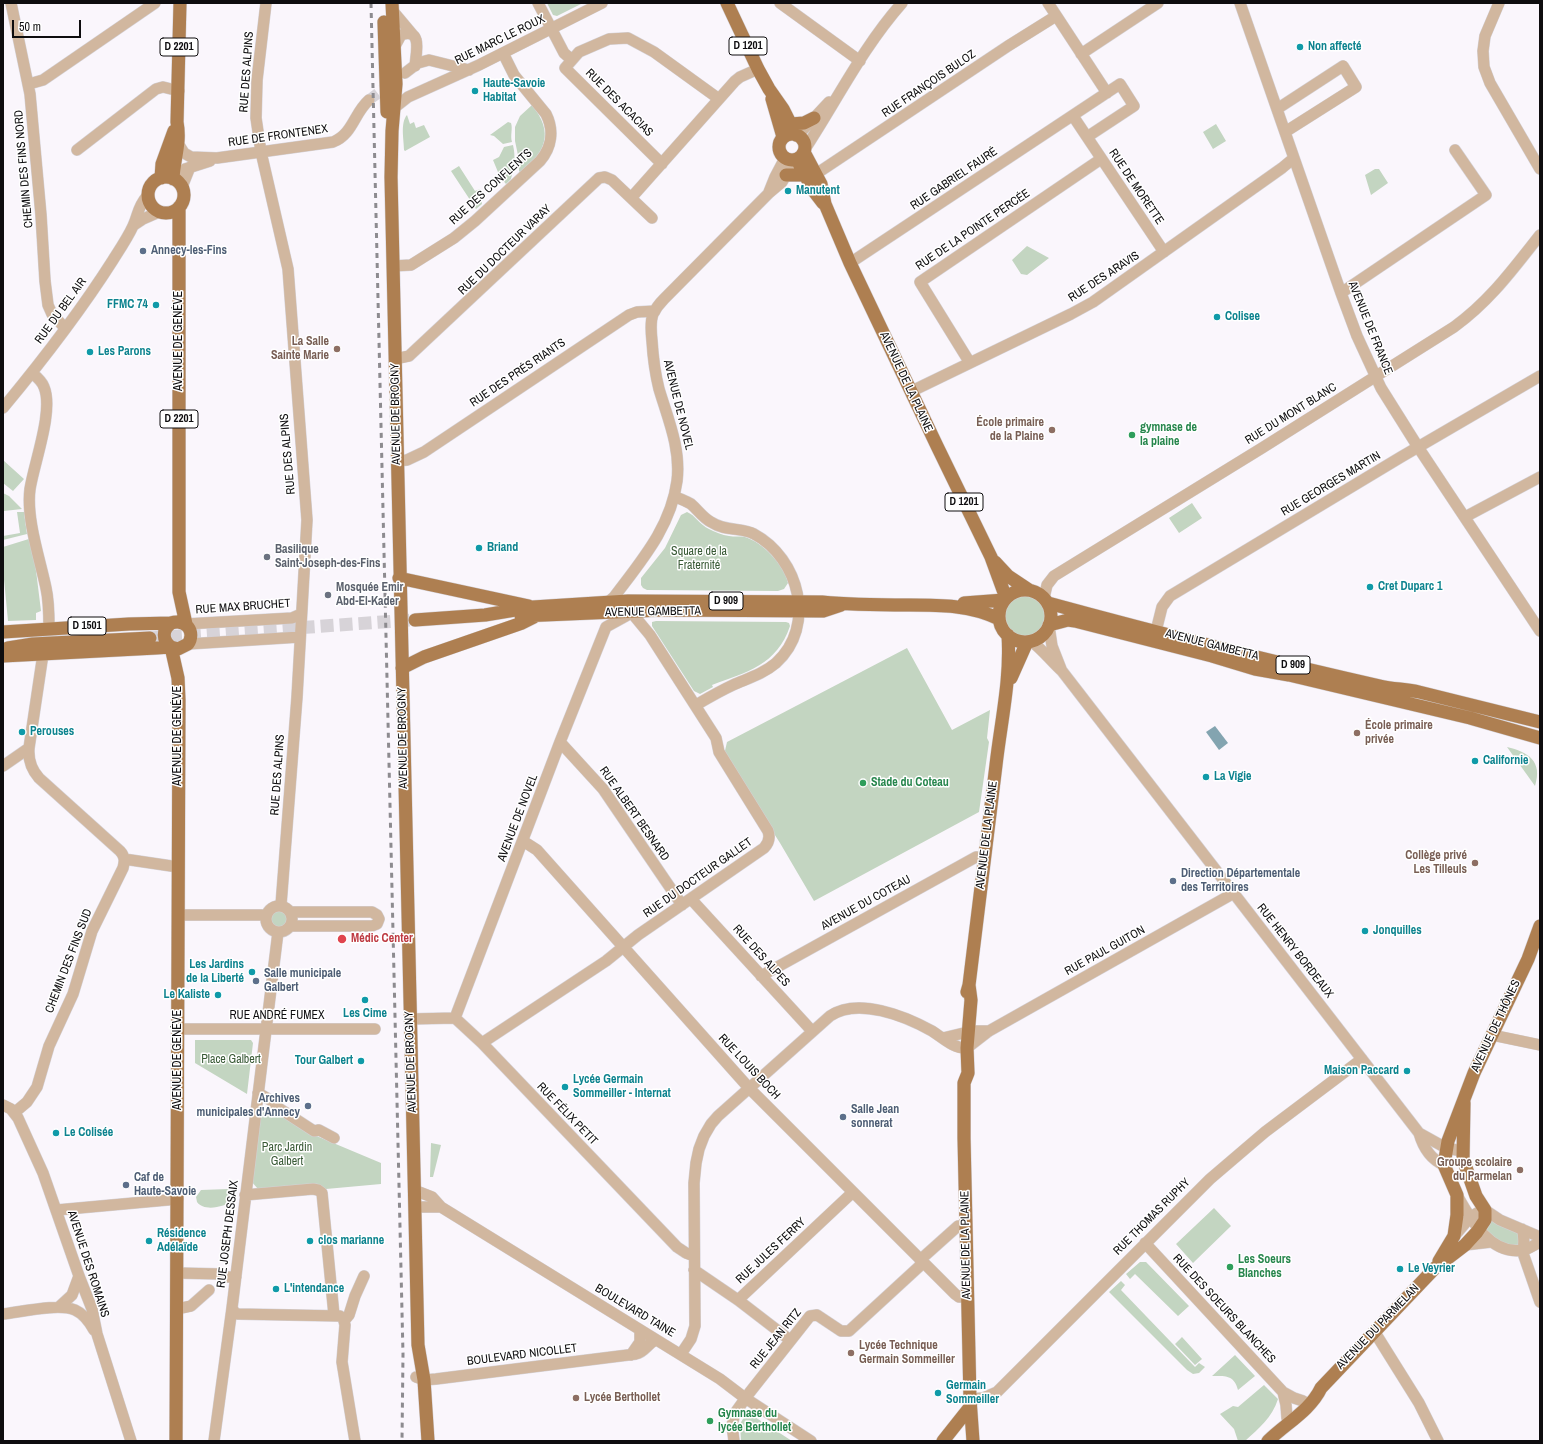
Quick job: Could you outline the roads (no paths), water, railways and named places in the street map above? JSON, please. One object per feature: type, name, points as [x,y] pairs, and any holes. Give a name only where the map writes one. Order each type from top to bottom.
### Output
[{"type":"main road","name":"D 2201","points":[[172,181],[162,164],[178,122],[180,3]]},
{"type":"main road","name":"D 1201","points":[[727,3],[758,69],[769,89],[783,109],[792,133]]},
{"type":"main road","name":"AVENUE DE BROGNY","points":[[389,5],[395,46],[392,131],[393,266],[399,578],[418,1345],[420,1379],[428,1441]]},
{"type":"main road","name":"AVENUE DE BROGNY","points":[[389,5],[385,71],[393,100]]},
{"type":"main road","points":[[792,133],[804,141],[797,156],[782,155],[779,144],[792,133],[804,123],[814,118]]},
{"type":"main road","points":[[162,213],[171,213],[179,207],[184,198],[172,181],[174,164],[179,145],[178,122]]},
{"type":"main road","name":"AVENUE DE LA PLAINE","points":[[797,156],[821,184],[825,204],[850,263],[991,557],[1005,599]]},
{"type":"main road","points":[[786,175],[811,174]]},
{"type":"main road","points":[[172,181],[154,181],[147,196],[151,206],[162,213],[179,234]]},
{"type":"main road","name":"AVENUE DE GENÈVE","points":[[179,207],[179,592],[186,624]]},
{"type":"main road","name":"AVENUE DE LA PLAINE","points":[[991,557],[1008,576],[1029,590]]},
{"type":"main road","points":[[399,578],[517,602],[534,611],[522,623],[424,657],[402,668]]},
{"type":"main road","points":[[1019,590],[1034,591],[1046,601],[1051,612],[1049,626],[1043,634],[1029,641],[1015,640],[1008,635],[1001,626],[999,619],[1000,608],[1005,599],[1019,590]]},
{"type":"main road","name":"AVENUE DE GENÈVE","points":[[172,623],[179,592]]},
{"type":"main road","name":"AVENUE GAMBETTA","points":[[534,611],[594,613],[631,612],[799,606],[822,602],[844,604],[940,605],[1005,599]]},
{"type":"main road","name":"AVENUE GAMBETTA","points":[[1046,601],[1122,623],[1374,684],[1418,692],[1540,722]]},
{"type":"main road","name":"AVENUE GAMBETTA","points":[[415,620],[534,611],[608,602],[799,606]]},
{"type":"main road","name":"AVENUE GAMBETTA","points":[[940,605],[979,610],[999,619]]},
{"type":"main road","name":"AVENUE GAMBETTA","points":[[1049,626],[1068,620],[1075,621],[1212,656],[1255,669],[1297,676],[1470,718],[1540,738]]},
{"type":"main road","points":[[3,656],[171,647],[182,648],[188,644],[191,634],[189,627],[186,624],[179,622],[172,623],[165,629],[164,635],[166,642],[171,647]]},
{"type":"main road","name":"D 1501","points":[[3,632],[136,623],[172,623]]},
{"type":"main road","name":"AVENUE DE LA PLAINE","points":[[973,1441],[970,1403],[967,1297],[964,1083],[968,1073],[964,1049],[965,1033],[971,1000],[969,985],[997,757],[1008,685],[1008,635]]},
{"type":"main road","name":"D 1501","points":[[3,649],[33,644],[150,638]]},
{"type":"main road","name":"AVENUE DE LA PLAINE","points":[[1008,685],[1029,641]]},
{"type":"main road","name":"D 1501","points":[[3,642],[33,644]]},
{"type":"main road","name":"AVENUE DE GENÈVE","points":[[178,678],[188,644]]},
{"type":"main road","points":[[401,646],[415,655],[424,657]]},
{"type":"main road","name":"AVENUE DE GENÈVE","points":[[171,647],[178,678],[178,1199],[176,1441]]},
{"type":"main road","points":[[1514,731],[1540,729]]},
{"type":"main road","name":"AVENUE DE THÔNES","points":[[1464,1103],[1474,1073],[1536,946],[1536,934],[1540,926]]},
{"type":"main road","points":[[1435,1268],[1454,1236],[1457,1215],[1457,1194],[1444,1165],[1446,1148],[1451,1132],[1464,1103]]},
{"type":"main road","points":[[1435,1268],[1465,1244],[1480,1229],[1485,1220],[1485,1210],[1473,1190],[1462,1151],[1464,1103]]},
{"type":"main road","name":"AVENUE DU PARMELAN","points":[[1285,1422],[1290,1422],[1316,1397],[1321,1388],[1435,1268]]},
{"type":"main road","name":"AVENUE DE BROGNY","points":[[419,1441],[420,1379]]},
{"type":"main road","name":"AVENUE DU PARMELAN","points":[[1268,1441],[1312,1392],[1321,1388]]},
{"type":"main road","points":[[943,1441],[970,1403]]},
{"type":"street","name":"CHEMIN DES FINS NORD","points":[[11,3],[29,84],[48,305],[52,314],[65,328]]},
{"type":"street","points":[[29,84],[43,80],[155,3]]},
{"type":"street","name":"RUE DES ALPINS","points":[[266,3],[257,80],[256,110],[261,152],[288,269],[307,520],[297,697],[280,905]]},
{"type":"street","points":[[538,3],[564,53],[572,60],[579,52],[609,39],[628,38],[654,52],[719,99]]},
{"type":"street","name":"RUE MARC LE ROUX","points":[[393,100],[408,98],[470,70],[602,3]]},
{"type":"street","points":[[780,3],[860,61]]},
{"type":"street","name":"AVENUE DE NOVEL","points":[[769,193],[824,120],[842,88],[876,35],[902,3]]},
{"type":"street","points":[[1048,3],[1107,93]]},
{"type":"street","points":[[1081,54],[1158,3]]},
{"type":"street","name":"AVENUE DE FRANCE","points":[[1240,3],[1341,293],[1357,336],[1376,377],[1418,448],[1540,631]]},
{"type":"street","points":[[1499,3],[1485,36],[1483,51],[1484,67],[1490,83],[1540,169]]},
{"type":"street","points":[[389,5],[416,38],[417,49],[414,66]]},
{"type":"street","name":"RUE FRANÇOIS BULOZ","points":[[811,174],[1056,16]]},
{"type":"street","points":[[395,46],[401,35],[406,33],[413,35]]},
{"type":"street","name":"RUE DES CONFLENTS","points":[[393,266],[411,265],[464,230],[540,161],[547,151],[552,133],[549,120],[546,114],[514,75],[503,53]]},
{"type":"street","points":[[405,73],[414,66],[426,60],[432,60],[470,70]]},
{"type":"street","points":[[432,60],[456,76]]},
{"type":"street","name":"RUE DES ACACIAS","points":[[572,60],[565,68],[662,164]]},
{"type":"street","points":[[1277,109],[1343,66],[1356,87],[1285,132]]},
{"type":"street","points":[[438,84],[442,67]]},
{"type":"street","points":[[631,198],[737,79],[758,69]]},
{"type":"street","points":[[385,71],[393,100]]},
{"type":"street","points":[[1072,116],[1120,84],[1134,106],[1087,137]]},
{"type":"street","points":[[77,150],[156,89],[163,87],[179,91]]},
{"type":"street","name":"AVENUE DE NOVEL","points":[[814,118],[842,88]]},
{"type":"street","points":[[392,131],[400,110],[408,98],[398,89],[393,100]]},
{"type":"street","name":"RUE DE FRONTENEX","points":[[179,145],[184,153],[191,157],[217,158],[328,144],[340,140],[347,133],[359,110],[369,100]]},
{"type":"street","name":"RUE DE MORETTE","points":[[1072,116],[1164,252]]},
{"type":"street","name":"RUE GABRIEL FAURÉ","points":[[850,263],[1072,116]]},
{"type":"street","points":[[1341,293],[1486,196],[1455,150]]},
{"type":"street","name":"AVENUE DE NOVEL","points":[[608,602],[614,597],[660,534],[669,515],[677,480],[677,457],[672,430],[659,389],[654,367],[651,332],[652,320],[655,311],[664,299],[769,193],[782,182],[797,156]]},
{"type":"street","name":"RUE DE FRONTENEX","points":[[172,181],[190,167],[217,158]]},
{"type":"street","name":"RUE DES ARAVIS","points":[[912,391],[1088,304],[1164,252],[1294,158]]},
{"type":"street","name":"RUE DE LA POINTE PERCÉE","points":[[970,363],[920,282],[1100,159]]},
{"type":"street","name":"RUE DU DOCTEUR VARAY","points":[[395,359],[409,356],[597,180],[609,178],[652,218]]},
{"type":"street","name":"RUE DU BEL AIR","points":[[3,408],[32,373],[103,276],[134,224],[137,212],[147,196]]},
{"type":"street","points":[[134,224],[143,218],[162,213]]},
{"type":"street","name":"RUE DU MONT BLANC","points":[[1046,601],[1047,585],[1054,576],[1445,333],[1476,310],[1496,290],[1540,235]]},
{"type":"street","name":"RUE DES PRÉS RIANTS","points":[[397,461],[407,460],[424,452],[629,315],[637,312],[655,311]]},
{"type":"street","points":[[32,373],[44,387],[47,403],[46,415],[30,489],[30,506],[32,528],[48,597],[49,628]]},
{"type":"street","name":"RUE GEORGES MARTIN","points":[[1156,631],[1162,607],[1170,596],[1540,376]]},
{"type":"street","points":[[1465,518],[1540,477]]},
{"type":"street","points":[[674,496],[690,504],[711,522],[723,528],[750,532],[770,546],[783,559],[792,574],[798,593],[799,606],[796,632],[786,652],[776,663],[753,678],[732,685],[696,705]]},
{"type":"street","name":"RUE DU DOCTEUR GALLET","points":[[648,611],[650,635]]},
{"type":"street","points":[[594,613],[600,618],[606,627],[631,612]]},
{"type":"street","name":"RUE DU DOCTEUR GALLET","points":[[482,1043],[606,961],[623,947],[764,848],[770,839],[768,830],[719,752],[716,738],[696,705],[650,635],[631,612]]},
{"type":"street","name":"RUE MAX BRUCHET","points":[[186,624],[292,618],[301,614]]},
{"type":"street","name":"RUE HENRY BORDEAUX","points":[[1049,626],[1052,646],[1062,671]]},
{"type":"street","name":"AVENUE DE NOVEL","points":[[454,1018],[560,742],[606,627]]},
{"type":"street","points":[[188,644],[300,632]]},
{"type":"street","name":"RUE HENRY BORDEAUX","points":[[1029,641],[1041,648],[1049,660],[1062,671],[1419,1133],[1446,1148],[1462,1151]]},
{"type":"street","points":[[43,654],[28,756],[30,764],[39,778],[119,850],[124,859],[178,867]]},
{"type":"street","name":"RUE ALBERT BESNARD","points":[[560,742],[603,789],[686,902]]},
{"type":"street","points":[[3,766],[29,748]]},
{"type":"street","name":"RUE LOUIS BOCH","points":[[523,841],[537,850],[749,1088],[954,1294],[959,1297],[967,1297]]},
{"type":"street","name":"AVENUE DU COTEAU","points":[[761,976],[976,857],[985,858]]},
{"type":"street","name":"CHEMIN DES FINS SUD","points":[[14,1113],[27,1102],[37,1087],[49,1046],[73,994],[92,931],[123,868],[124,859]]},
{"type":"street","name":"RUE PAUL GUITON","points":[[964,1049],[989,1031],[1234,893]]},
{"type":"street","name":"RUE DES ALPES","points":[[686,902],[761,976],[812,1031]]},
{"type":"street","points":[[280,905],[286,907],[290,912],[292,918],[290,926],[286,930],[278,932],[273,931],[268,927],[266,916],[271,908],[280,905]]},
{"type":"street","points":[[290,912],[372,912],[377,914],[379,919],[377,924],[372,926],[290,926]]},
{"type":"street","points":[[178,915],[262,914],[266,916]]},
{"type":"street","name":"RUE JOSEPH DESSAIX","points":[[214,1441],[232,1308],[231,1277],[245,1195],[267,1030],[278,932]]},
{"type":"street","points":[[681,1354],[691,1339],[695,1326],[695,1176],[699,1149],[707,1130],[714,1120],[812,1031],[840,1010],[857,1007],[903,1018],[964,1049]]},
{"type":"street","points":[[410,1019],[454,1018]]},
{"type":"street","name":"RUE FÉLIX PETIT","points":[[454,1018],[482,1043],[676,1247],[694,1256]]},
{"type":"street","name":"RUE ANDRÉ FUMEX","points":[[178,1029],[375,1029]]},
{"type":"street","name":"RUE PAUL GUITON","points":[[943,1038],[965,1033],[989,1031]]},
{"type":"street","points":[[1492,1035],[1540,1045]]},
{"type":"street","name":"RUE THOMAS RUPHY","points":[[970,1403],[997,1392],[1199,1189],[1242,1151],[1362,1059]]},
{"type":"street","points":[[258,1093],[272,1101],[274,1105],[314,1131],[319,1130],[334,1138]]},
{"type":"street","name":"AVENUE DES ROMAINS","points":[[3,1105],[14,1113],[43,1173],[92,1309],[97,1334],[131,1441]]},
{"type":"street","name":"RUE HENRY BORDEAUX","points":[[1419,1133],[1422,1145],[1428,1153],[1437,1162],[1444,1165]]},
{"type":"street","points":[[245,1195],[314,1190],[318,1190],[322,1193],[334,1315]]},
{"type":"street","name":"BOULEVARD TAINE","points":[[414,1190],[432,1197],[441,1207],[681,1354],[720,1379],[745,1398],[812,1441]]},
{"type":"street","name":"RUE JULES FERRY","points":[[790,1340],[738,1300],[853,1192]]},
{"type":"street","points":[[1457,1194],[1470,1217],[1491,1242]]},
{"type":"street","points":[[57,1210],[178,1199]]},
{"type":"street","points":[[415,1207],[441,1207]]},
{"type":"street","points":[[1454,1236],[1470,1217],[1476,1212],[1485,1210],[1492,1216],[1540,1237]]},
{"type":"street","name":"RUE JEAN RITZ","points":[[745,1398],[810,1316],[813,1314],[818,1315],[840,1331],[850,1331],[958,1226],[966,1226]]},
{"type":"street","points":[[1522,1229],[1525,1242],[1522,1250],[1540,1302]]},
{"type":"street","points":[[1465,1244],[1491,1242],[1512,1250],[1522,1250],[1540,1242]]},
{"type":"street","name":"RUE DES SOEURS BLANCHES","points":[[1145,1243],[1283,1392],[1303,1401]]},
{"type":"street","points":[[694,1270],[738,1300]]},
{"type":"street","points":[[177,1276],[221,1274],[231,1277]]},
{"type":"street","points":[[59,1307],[72,1295],[79,1276]]},
{"type":"street","points":[[344,1321],[349,1315],[355,1296],[364,1276]]},
{"type":"street","points":[[177,1309],[191,1306],[210,1290]]},
{"type":"street","points":[[3,1314],[59,1307],[71,1309],[82,1314],[97,1334]]},
{"type":"street","points":[[232,1308],[235,1313],[238,1314],[341,1316],[345,1325],[342,1362],[355,1441]]},
{"type":"street","points":[[631,1355],[640,1342],[640,1330]]},
{"type":"street","points":[[1374,1331],[1419,1403],[1438,1441]]},
{"type":"street","name":"BOULEVARD NICOLLET","points":[[420,1379],[631,1355],[639,1353],[650,1343],[656,1340]]},
{"type":"street","points":[[1283,1392],[1286,1405],[1285,1422]]},
{"type":"street","points":[[734,1441],[732,1425],[733,1418],[745,1398]]},
{"type":"water","points":[[1215,726],[1228,743],[1219,750],[1206,732]]},
{"type":"tunnel","points":[[369,100],[391,83]]},
{"type":"tunnel","points":[[150,638],[411,620]]},
{"type":"railway","points":[[371,3],[403,1354],[402,1441]]},
{"type":"place","name":"Non affecté","points":[[1300,47]]},
{"type":"place","name":"Haute-Savoie Habitat","points":[[475,91]]},
{"type":"place","name":"Manutent","points":[[788,191]]},
{"type":"place","name":"Annecy-les-Fins","points":[[143,251]]},
{"type":"place","name":"FFMC 74","points":[[156,305]]},
{"type":"place","name":"Colisee","points":[[1217,317]]},
{"type":"place","name":"La Salle Sainte Marie","points":[[337,349]]},
{"type":"place","name":"Les Parons","points":[[90,352]]},
{"type":"place","name":"École primaire de la Plaine","points":[[1052,430]]},
{"type":"place","name":"gymnase de la plaine","points":[[1132,435]]},
{"type":"place","name":"Briand","points":[[479,548]]},
{"type":"place","name":"Basilique Saint-Joseph-des-Fins","points":[[267,557]]},
{"type":"place","name":"Cret Duparc 1","points":[[1370,587]]},
{"type":"place","name":"Mosquée Emir Abd-El-Kader","points":[[328,595]]},
{"type":"place","name":"Perouses","points":[[22,732]]},
{"type":"place","name":"École primaire privée","points":[[1357,733]]},
{"type":"place","name":"Californie","points":[[1475,761]]},
{"type":"place","name":"La Vigie","points":[[1206,777]]},
{"type":"place","name":"Stade du Coteau","points":[[863,783]]},
{"type":"place","name":"Collège privé Les Tilleuls","points":[[1475,863]]},
{"type":"place","name":"Direction Départementale des Territoires","points":[[1173,881]]},
{"type":"place","name":"Jonquilles","points":[[1365,931]]},
{"type":"place","name":"Médic Center","points":[[342,939]]},
{"type":"place","name":"Les Jardins de la Liberté","points":[[252,972]]},
{"type":"place","name":"Salle municipale Galbert","points":[[256,981]]},
{"type":"place","name":"Le Kaliste","points":[[218,995]]},
{"type":"place","name":"Les Cime","points":[[365,1000]]},
{"type":"place","name":"Tour Galbert","points":[[361,1061]]},
{"type":"place","name":"Maison Paccard","points":[[1407,1071]]},
{"type":"place","name":"Lycée Germain Sommeiller - Internat","points":[[565,1087]]},
{"type":"place","name":"Archives municipales d'Annecy","points":[[308,1106]]},
{"type":"place","name":"Salle Jean sonnerat","points":[[843,1117]]},
{"type":"place","name":"Le Colisée","points":[[56,1133]]},
{"type":"place","name":"Groupe scolaire du Parmelan","points":[[1520,1170]]},
{"type":"place","name":"Caf de Haute-Savoie","points":[[126,1185]]},
{"type":"place","name":"Résidence Adélaïde","points":[[149,1241]]},
{"type":"place","name":"clos marianne","points":[[310,1241]]},
{"type":"place","name":"Les Soeurs Blanches","points":[[1230,1267]]},
{"type":"place","name":"Le Veyrier","points":[[1400,1269]]},
{"type":"place","name":"L'intendance","points":[[276,1289]]},
{"type":"place","name":"Lycée Technique Germain Sommeiller","points":[[851,1353]]},
{"type":"place","name":"Germain Sommeiller","points":[[938,1393]]},
{"type":"place","name":"Lycée Berthollet","points":[[576,1398]]},
{"type":"place","name":"Gymnase du lycée Berthollet","points":[[710,1421]]},
{"type":"park label","name":"Square de la Fraternité","points":[[699,559]]},
{"type":"park label","name":"Place Galbert","points":[[231,1060]]},
{"type":"park label","name":"Parc Jardin Galbert","points":[[287,1155]]}]
